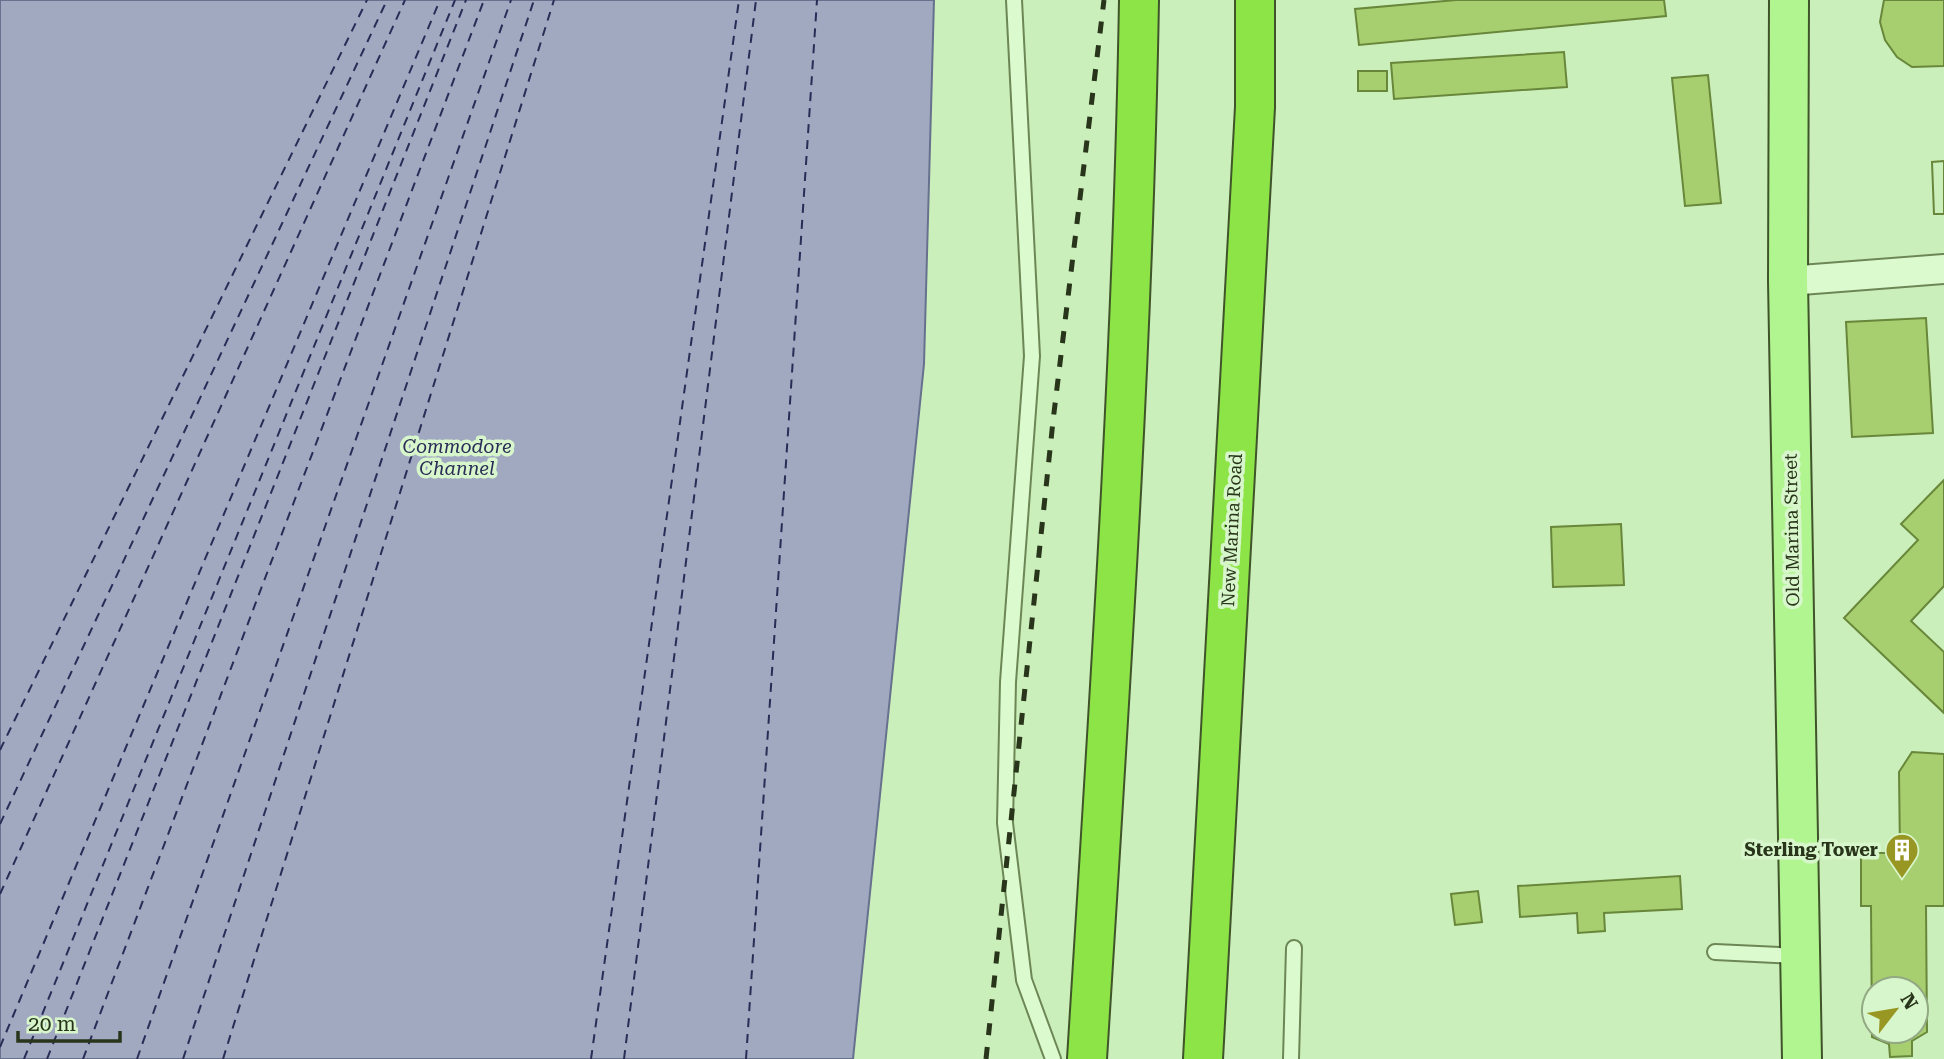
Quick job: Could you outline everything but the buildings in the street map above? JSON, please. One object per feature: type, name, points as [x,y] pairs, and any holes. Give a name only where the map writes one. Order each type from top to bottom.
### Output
[{"type":"highway","points":[[1087,1059],[1115,617],[1136,137],[1139,0]]},
{"type":"highway","name":"New Marina Road","points":[[1203,1059],[1255,107],[1255,0]]},
{"type":"highway","points":[[1255,107],[1264,0]]},
{"type":"main road","name":"Old Marina Street","points":[[1790,0],[1788,281],[1802,1059]]},
{"type":"street","points":[[1788,281],[1944,269]]},
{"type":"lane","points":[[1014,0],[1032,356],[1010,644],[1005,823],[1024,980],[1053,1059]]},
{"type":"lane","points":[[1291,1059],[1294,948]]},
{"type":"lane","points":[[1715,953],[1800,956]]},
{"type":"water","name":"Commodore Channel","points":[[0,0],[934,0],[924,364],[853,1059],[0,1059]]},
{"type":"ferry route","points":[[0,750],[367,0]]},
{"type":"ferry route","points":[[0,824],[387,0]]},
{"type":"ferry route","points":[[0,894],[405,0]]},
{"type":"ferry route","points":[[0,1047],[440,0]]},
{"type":"ferry route","points":[[24,1059],[455,0]]},
{"type":"ferry route","points":[[47,1059],[466,0]]},
{"type":"ferry route","points":[[83,1059],[484,0]]},
{"type":"ferry route","points":[[137,1059],[511,0]]},
{"type":"ferry route","points":[[183,1059],[534,0]]},
{"type":"ferry route","points":[[223,1059],[554,0]]},
{"type":"ferry route","points":[[591,1059],[739,0]]},
{"type":"ferry route","points":[[624,1059],[756,0]]},
{"type":"ferry route","points":[[746,1059],[817,0]]},
{"type":"railway","points":[[986,1059],[1053,421],[1104,0]]},
{"type":"place","name":"Sterling Tower","points":[[1902,880]]}]
